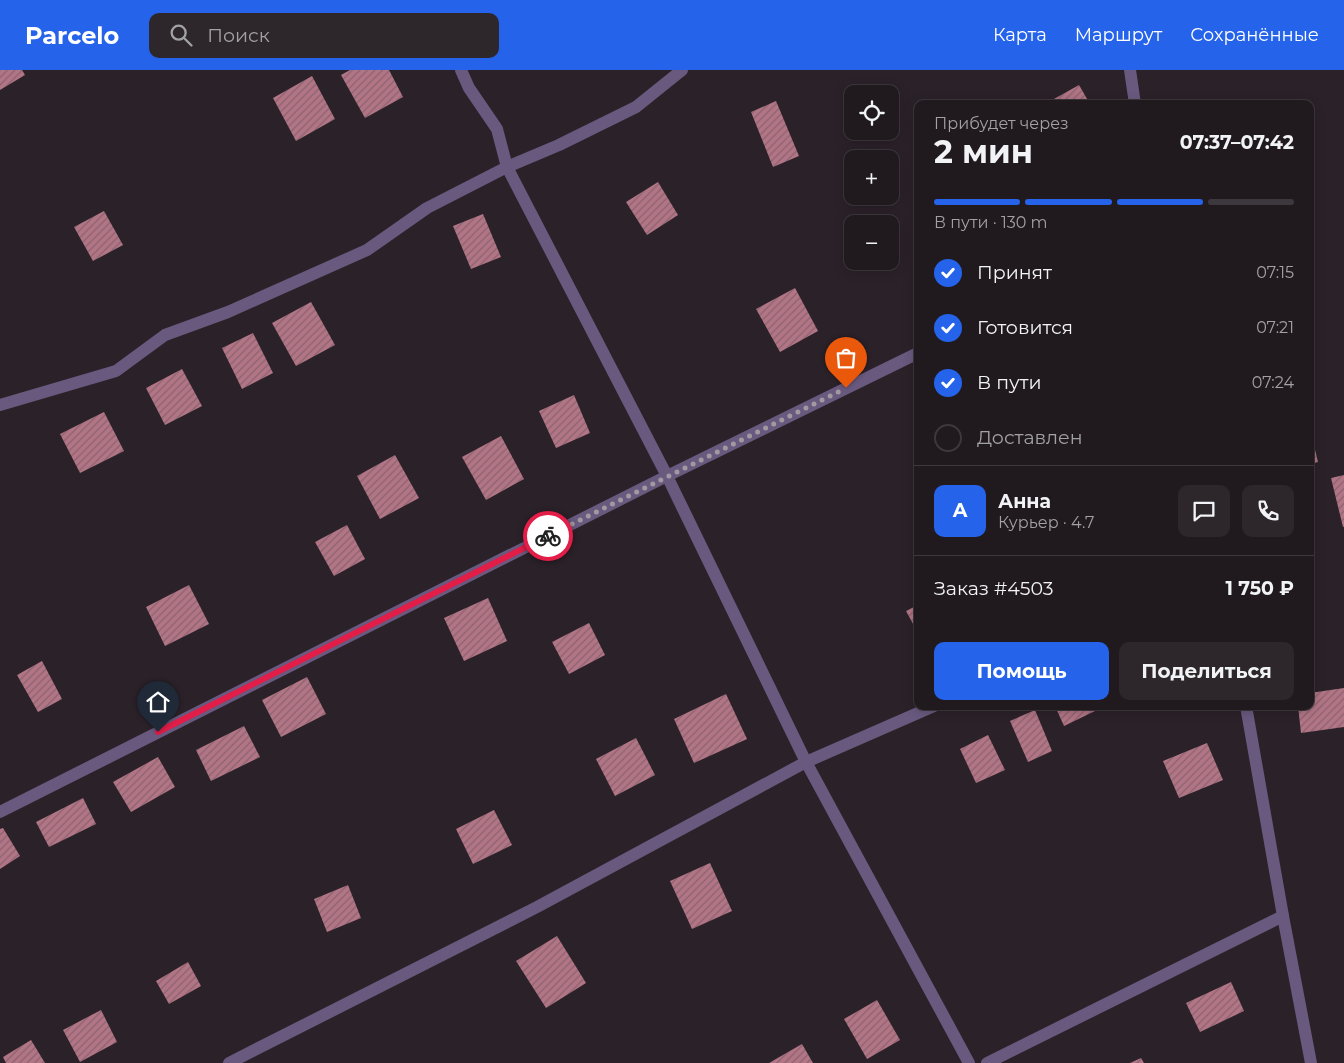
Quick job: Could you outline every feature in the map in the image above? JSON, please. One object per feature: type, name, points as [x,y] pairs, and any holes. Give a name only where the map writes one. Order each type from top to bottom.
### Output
[{"type":"street","points":[[461,70],[469,88],[498,129],[507,167],[668,476],[806,762],[969,1063]]},
{"type":"street","points":[[0,405],[116,371],[165,335],[228,312],[367,250],[427,208],[507,167],[559,145],[636,107],[682,70]]},
{"type":"street","points":[[1130,70],[1134,100]]},
{"type":"street","points":[[0,812],[668,476],[914,355]]},
{"type":"street","points":[[229,1063],[537,907],[806,762],[925,710]]},
{"type":"street","points":[[1247,710],[1311,1063]]},
{"type":"street","points":[[988,1063],[1283,916]]},
{"type":"building","points":[[0,70],[22,70],[25,75],[0,90]]},
{"type":"building","points":[[350,70],[389,70],[403,97],[365,118],[341,75]]},
{"type":"building","points":[[312,76],[335,119],[296,141],[273,98]]},
{"type":"building","points":[[1079,85],[1088,100],[1052,100]]},
{"type":"building","points":[[776,101],[799,156],[773,167],[751,112]]},
{"type":"building","points":[[658,182],[678,215],[647,235],[626,202]]},
{"type":"building","points":[[104,211],[123,245],[93,261],[74,227]]},
{"type":"building","points":[[483,214],[501,257],[471,269],[453,226]]},
{"type":"building","points":[[795,288],[818,331],[780,352],[756,309]]},
{"type":"building","points":[[311,302],[335,345],[296,366],[272,323]]},
{"type":"building","points":[[253,333],[273,373],[242,389],[222,348]]},
{"type":"building","points":[[182,369],[202,406],[165,425],[146,388]]},
{"type":"building","points":[[574,395],[590,433],[556,448],[539,411]]},
{"type":"building","points":[[104,412],[124,451],[80,473],[60,434]]},
{"type":"building","points":[[501,436],[524,479],[486,500],[462,457]]},
{"type":"building","points":[[1314,446],[1318,462],[1314,463]]},
{"type":"building","points":[[395,455],[419,498],[380,519],[357,476]]},
{"type":"building","points":[[1344,475],[1344,527],[1343,527],[1331,478]]},
{"type":"building","points":[[347,525],[365,559],[334,576],[315,542]]},
{"type":"building","points":[[189,585],[209,624],[165,646],[146,607]]},
{"type":"building","points":[[488,598],[507,641],[464,661],[444,618]]},
{"type":"building","points":[[914,607],[914,626],[906,611]]},
{"type":"building","points":[[589,623],[605,655],[569,674],[552,642]]},
{"type":"building","points":[[42,661],[62,699],[38,712],[17,675]]},
{"type":"building","points":[[307,677],[326,714],[281,737],[262,700]]},
{"type":"building","points":[[1344,688],[1344,727],[1301,733],[1298,710],[1314,710],[1314,692]]},
{"type":"building","points":[[726,694],[747,739],[694,763],[674,719]]},
{"type":"building","points":[[1035,710],[1052,751],[1028,762],[1010,721]]},
{"type":"building","points":[[1057,710],[1095,711],[1064,726]]},
{"type":"building","points":[[244,726],[260,757],[211,781],[196,750]]},
{"type":"building","points":[[988,735],[1005,770],[976,783],[960,749]]},
{"type":"building","points":[[636,738],[655,775],[615,796],[596,759]]},
{"type":"building","points":[[1207,743],[1223,780],[1179,798],[1163,761]]},
{"type":"building","points":[[158,757],[175,787],[131,812],[113,782]]},
{"type":"building","points":[[83,798],[96,824],[49,847],[36,822]]},
{"type":"building","points":[[494,810],[512,845],[473,864],[456,829]]},
{"type":"building","points":[[3,828],[20,856],[0,869],[0,829]]},
{"type":"building","points":[[710,863],[732,911],[692,929],[670,881]]},
{"type":"building","points":[[348,885],[361,918],[327,932],[314,899]]},
{"type":"building","points":[[557,936],[586,983],[546,1008],[516,961]]},
{"type":"building","points":[[188,962],[201,986],[169,1004],[156,981]]},
{"type":"building","points":[[1231,982],[1244,1011],[1200,1032],[1186,1003]]},
{"type":"building","points":[[877,1000],[900,1040],[867,1059],[844,1019]]},
{"type":"building","points":[[101,1010],[117,1042],[80,1062],[63,1030]]},
{"type":"building","points":[[31,1040],[45,1063],[6,1063],[3,1057]]},
{"type":"building","points":[[802,1044],[813,1063],[769,1063]]},
{"type":"building","points":[[1141,1058],[1144,1063],[1130,1063]]},
{"type":"way so far","points":[[548,536],[846,388]]},
{"type":"route","points":[[158,732],[548,536]]}]
